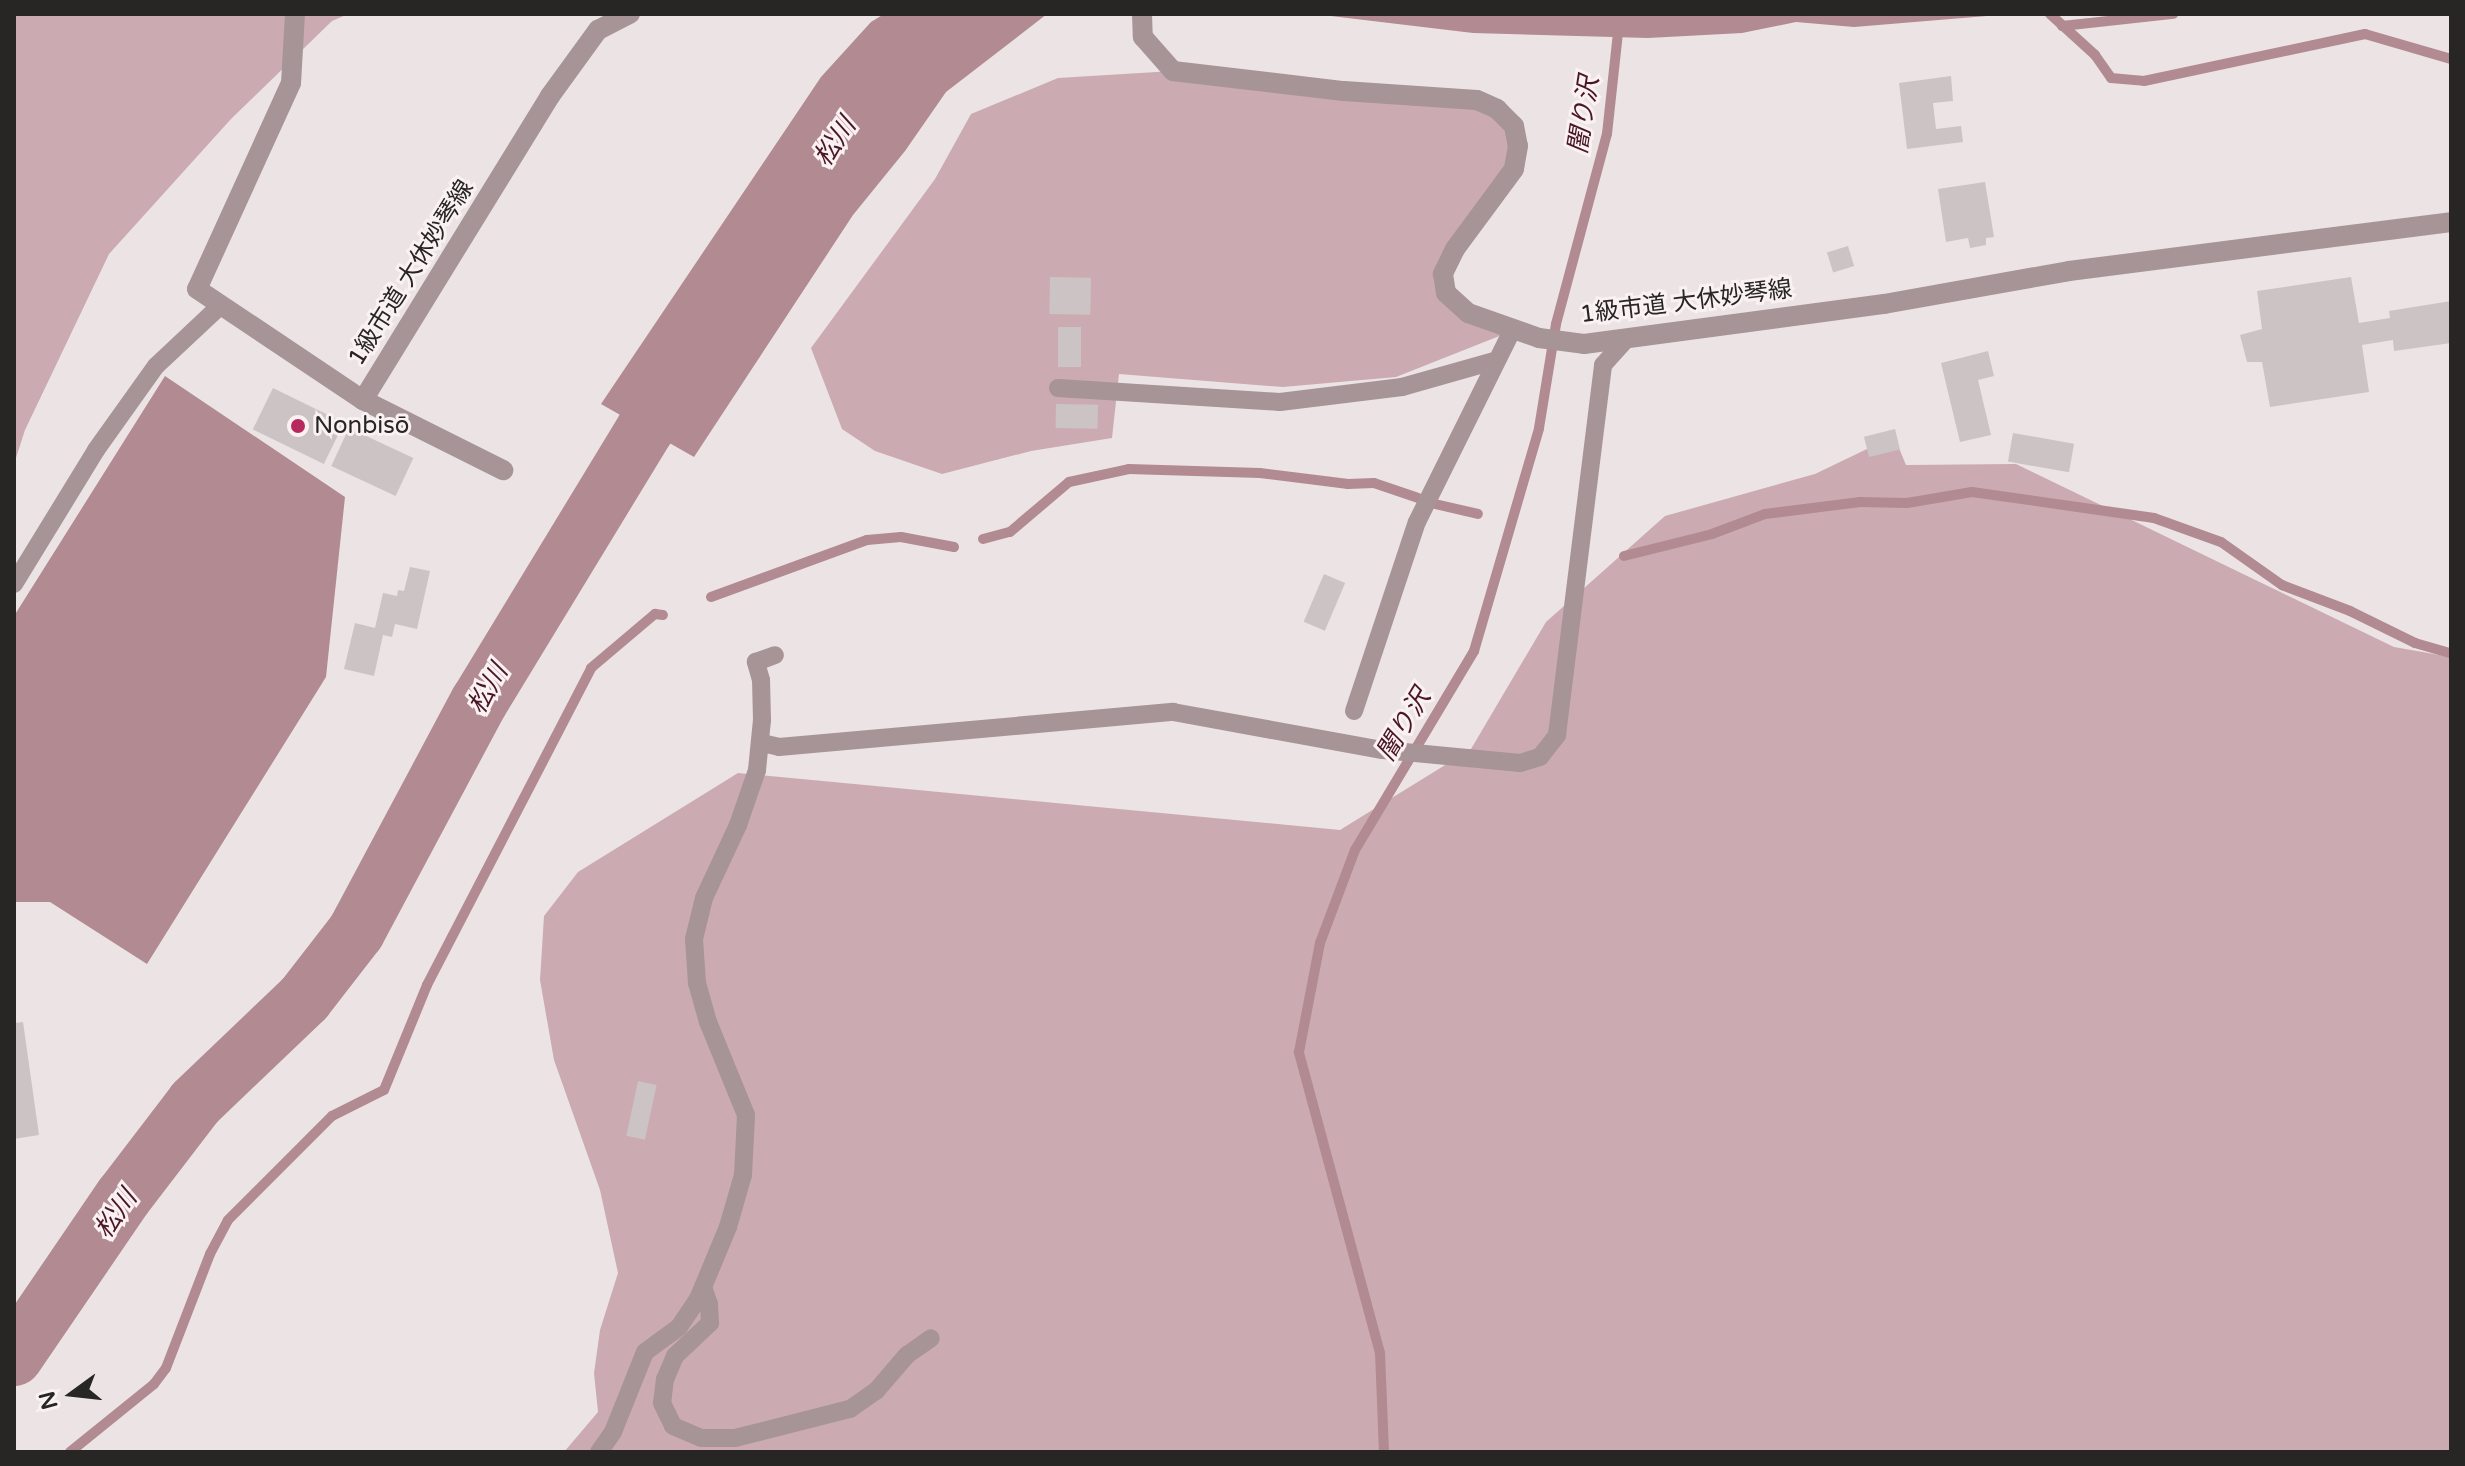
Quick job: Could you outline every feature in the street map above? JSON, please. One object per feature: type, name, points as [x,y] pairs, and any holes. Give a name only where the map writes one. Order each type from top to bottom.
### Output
[{"type":"street","name":"1級市道 大休妙琴線","points":[[295,14],[291,83],[197,289],[363,400],[550,96],[598,30],[630,14]]},
{"type":"street","name":"1級市道 大休妙琴線","points":[[1142,14],[1143,37],[1173,71],[1344,91],[1477,100],[1497,109],[1514,126],[1518,146],[1514,169],[1455,249],[1443,274],[1446,293],[1468,313],[1539,338],[1584,344],[1884,304],[2069,271],[2451,222]]},
{"type":"street","points":[[363,400],[503,470]]},
{"type":"lane","points":[[14,584],[96,450],[156,366],[221,305]]},
{"type":"lane","points":[[1354,711],[1417,522],[1494,361],[1512,331]]},
{"type":"lane","points":[[762,743],[779,747],[1173,712],[1383,750],[1520,763],[1540,757],[1557,735],[1603,365],[1627,338]]},
{"type":"lane","points":[[1058,388],[1280,402],[1402,387],[1494,361]]},
{"type":"lane","points":[[599,1452],[613,1432],[645,1352],[679,1327],[703,1287],[728,1227],[743,1175],[746,1115],[708,1022],[697,983],[694,939],[704,898],[753,787],[762,743],[761,680],[756,662],[775,655]]},
{"type":"lane","points":[[703,1287],[709,1304],[710,1323],[675,1356],[665,1379],[662,1403],[673,1426],[701,1438],[735,1438],[796,1420],[850,1409],[876,1391],[907,1355],[931,1338]]},
{"type":"shaded area","points":[[14,14],[348,14],[332,21],[231,119],[109,254],[25,430],[14,464]]},
{"type":"shaded area","points":[[1173,71],[1497,109],[1518,146],[1455,249],[1446,293],[1512,331],[1396,377],[1283,387],[1119,374],[1112,438],[1031,451],[942,474],[875,451],[842,429],[811,348],[935,179],[971,114],[1058,78]]},
{"type":"shaded area","points":[[1894,436],[1906,465],[2016,464],[2394,647],[2451,657],[2451,1452],[564,1452],[598,1412],[594,1373],[600,1330],[618,1273],[600,1190],[554,1060],[540,980],[544,916],[578,872],[738,773],[1340,830],[1471,749],[1546,622],[1665,516],[1815,474]]},
{"type":"water","points":[[884,14],[1047,14],[946,92],[905,151],[853,215],[694,457],[601,404],[821,77],[871,22]]},
{"type":"water","points":[[1314,14],[2011,14],[1854,27],[1796,22],[1742,33],[1648,38],[1473,33]]},
{"type":"water","points":[[165,376],[345,497],[326,677],[147,964],[50,902],[14,902],[14,616]]},
{"type":"building","points":[[1951,76],[1953,101],[1933,103],[1936,129],[1961,126],[1963,142],[1907,149],[1899,83]]},
{"type":"building","points":[[1985,182],[1994,237],[1986,238],[1986,245],[1970,248],[1968,238],[1946,242],[1938,189]]},
{"type":"building","points":[[1848,246],[1854,266],[1833,273],[1827,252]]},
{"type":"building","points":[[1050,277],[1091,278],[1090,315],[1049,314]]},
{"type":"building","points":[[2351,277],[2359,323],[2390,318],[2389,311],[2451,301],[2451,343],[2394,351],[2393,340],[2362,345],[2369,392],[2270,407],[2262,362],[2247,362],[2240,335],[2262,329],[2257,291]]},
{"type":"building","points":[[1058,327],[1081,327],[1081,367],[1058,367]]},
{"type":"building","points":[[1988,351],[1994,376],[1978,380],[1991,435],[1960,442],[1941,363]]},
{"type":"building","name":"Nonbisō","points":[[273,388],[344,423],[324,464],[253,429]]},
{"type":"building","points":[[1056,404],[1098,405],[1098,429],[1056,428]]},
{"type":"building","name":"Nonbisō","points":[[349,428],[413,458],[396,496],[331,466]]},
{"type":"building","points":[[1895,429],[1900,449],[1869,457],[1864,437]]},
{"type":"building","points":[[2013,433],[2074,444],[2069,472],[2008,462]]},
{"type":"building","points":[[410,567],[430,571],[417,629],[395,624],[392,637],[383,635],[374,676],[344,669],[355,623],[375,628],[383,593],[397,596],[398,590],[404,591]]},
{"type":"building","points":[[1324,574],[1345,583],[1325,631],[1304,622]]},
{"type":"building","points":[[23,1022],[39,1135],[14,1139],[14,1023]]},
{"type":"building","points":[[638,1081],[657,1085],[645,1140],[626,1136]]},
{"type":"waterway","name":"闇り沢","points":[[1384,1452],[1380,1353],[1299,1052],[1320,943],[1355,850],[1474,651],[1539,428],[1556,324],[1607,134],[1620,14]]},
{"type":"waterway","points":[[2050,14],[2095,55],[2111,78],[2144,81],[2365,34],[2451,59]]},
{"type":"waterway","points":[[2062,26],[2173,14]]},
{"type":"waterway","name":"松川","points":[[14,1357],[124,1196],[195,1103],[304,999],[356,932],[479,702],[645,429],[688,365]]},
{"type":"waterway","points":[[983,539],[1010,532],[1069,482],[1129,469],[1260,473],[1348,484],[1374,483],[1418,498]]},
{"type":"waterway","points":[[1624,556],[1712,534],[1765,514],[1860,502],[1907,503],[1972,492],[2154,518],[2221,542],[2282,585],[2350,611],[2415,643],[2451,653]]},
{"type":"waterway","points":[[1435,504],[1478,514]]},
{"type":"waterway","points":[[711,597],[867,540],[901,537],[954,547]]},
{"type":"waterway","points":[[70,1452],[154,1384],[166,1368],[210,1254],[228,1220],[332,1116],[384,1090],[427,985],[591,668],[655,614],[663,615]]},
{"type":"place","name":"Nonbisō","points":[[298,426]]}]
